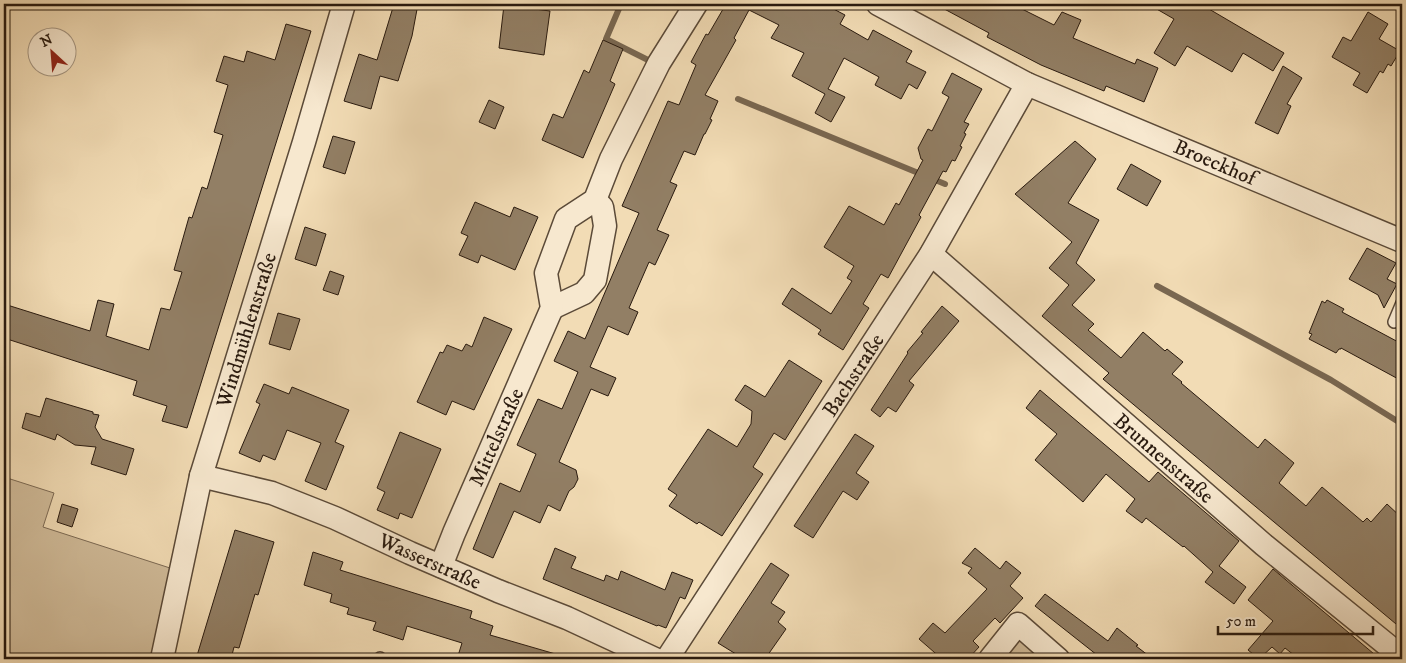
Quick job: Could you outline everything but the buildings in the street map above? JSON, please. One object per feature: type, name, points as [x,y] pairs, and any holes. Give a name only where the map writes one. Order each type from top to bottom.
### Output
[{"type":"street","name":"Windmühlenstraße","points":[[162,659],[201,476],[344,4]]},
{"type":"street","points":[[595,200],[602,207],[605,226],[595,280],[584,293],[552,308],[546,273],[566,219],[595,200],[611,159],[658,63],[696,4]]},
{"type":"street","name":"Broeckhof","points":[[878,4],[1027,84],[1402,241]]},
{"type":"street","name":"Bachstraße","points":[[667,659],[931,254],[1027,84]]},
{"type":"street","name":"Brunnenstraße","points":[[931,254],[1264,545],[1402,657]]},
{"type":"street","name":"Mittelstraße","points":[[441,566],[552,308]]},
{"type":"street","name":"Wasserstraße","points":[[201,476],[272,493],[567,618],[655,659]]},
{"type":"street","points":[[990,659],[1018,624],[1058,659]]},
{"type":"lane","points":[[1394,322],[1402,303]]},
{"type":"shaded area","points":[[4,477],[54,493],[43,527],[170,568],[160,659],[4,659]]},
{"type":"shaded area","points":[[1019,637],[1045,659],[1001,659]]},
{"type":"waterway","points":[[621,4],[606,39],[648,60]]},
{"type":"waterway","points":[[738,99],[945,184]]},
{"type":"waterway","points":[[1157,286],[1331,380],[1402,424]]}]
